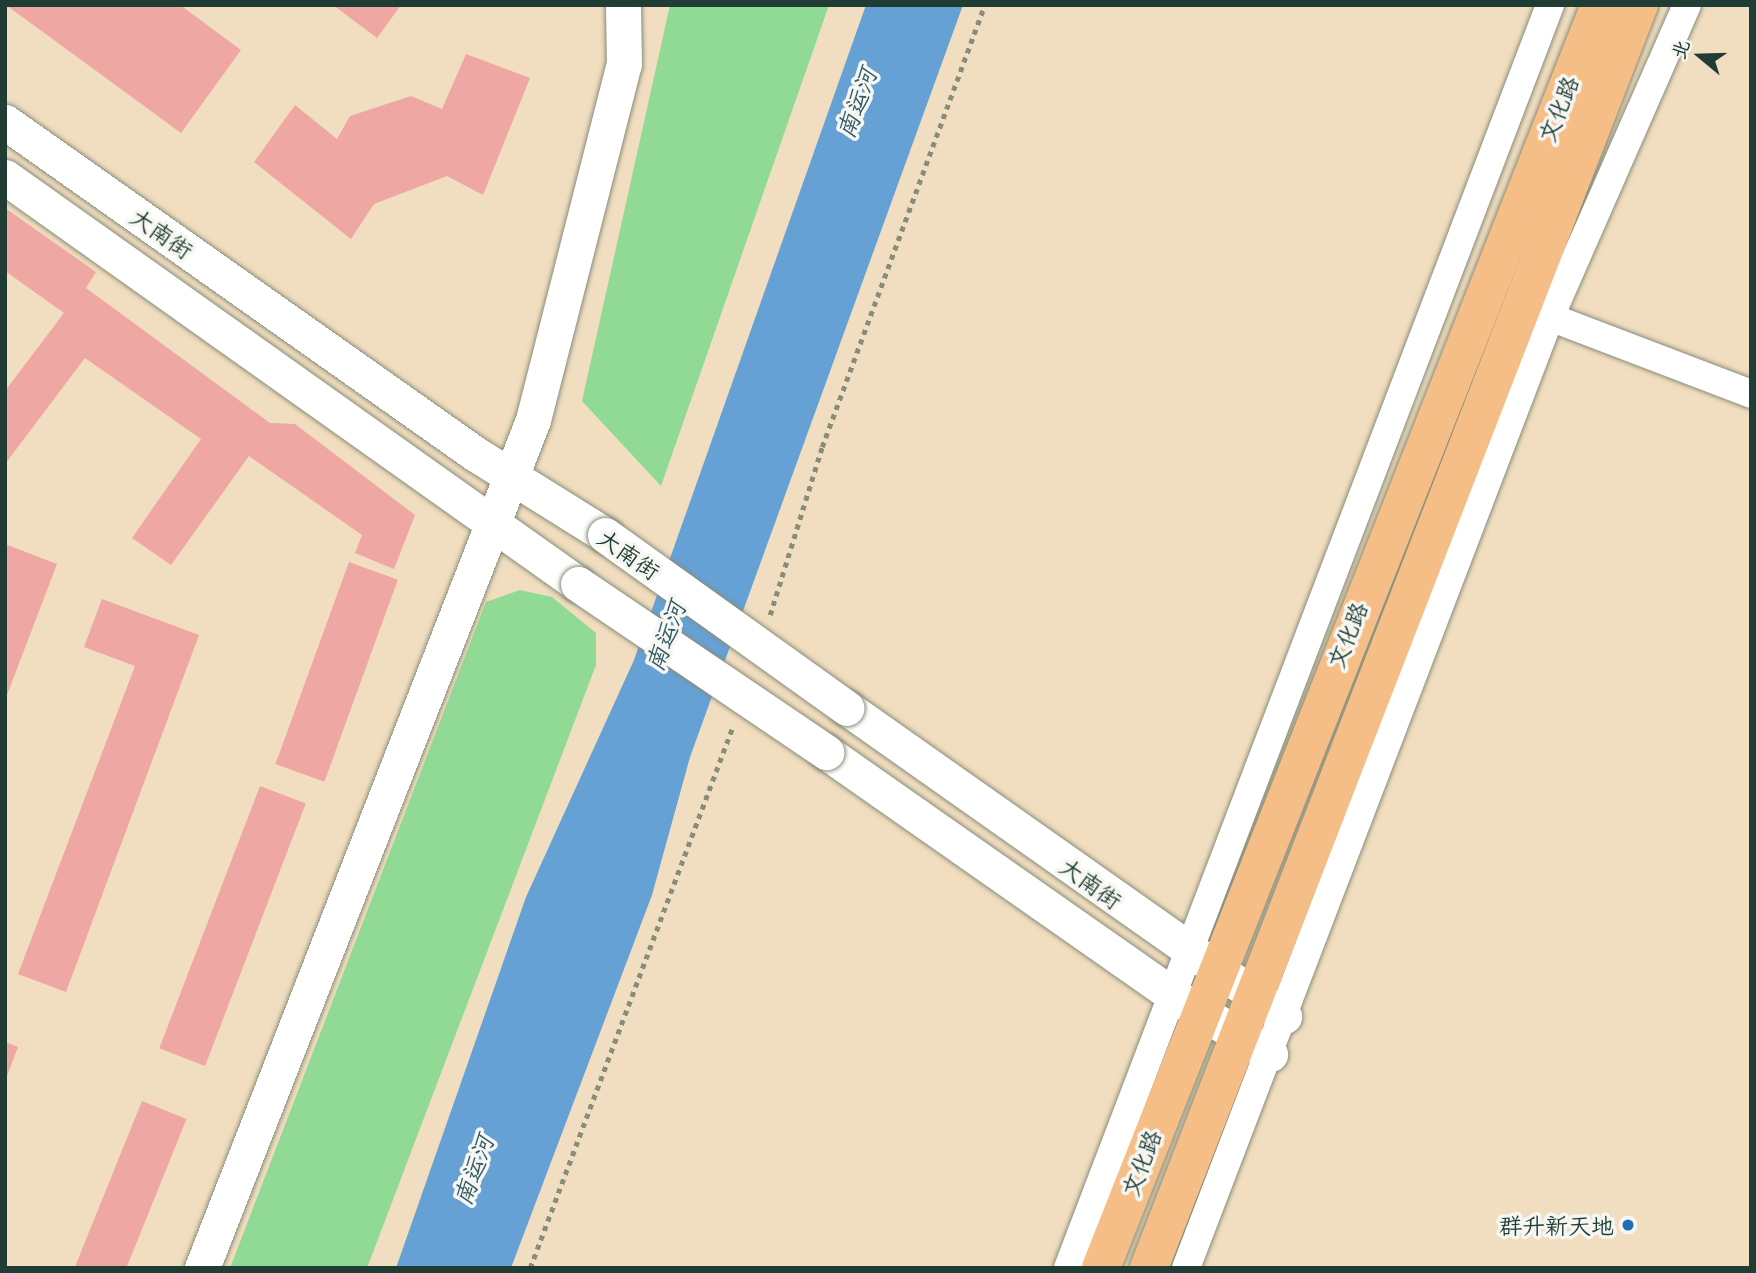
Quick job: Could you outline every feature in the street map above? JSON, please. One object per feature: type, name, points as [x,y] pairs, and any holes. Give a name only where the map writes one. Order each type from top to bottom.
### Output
[{"type":"main road","name":"文化路","points":[[1101,1268],[1184,1003],[1200,961],[1286,746],[1600,5]]},
{"type":"main road","name":"文化路","points":[[1149,1268],[1254,1045],[1535,312],[1639,5]]},
{"type":"street","points":[[202,1268],[533,420],[624,64],[623,5]]},
{"type":"street","points":[[1286,746],[1550,5]]},
{"type":"street","points":[[1687,5],[1535,312],[1751,394]]},
{"type":"street","name":"大南街","points":[[5,122],[512,479],[605,536],[1268,1007]]},
{"type":"street","name":"大南街","points":[[5,177],[492,524],[826,752],[1184,1003],[1254,1045]]},
{"type":"street","points":[[1068,1268],[1184,1003]]},
{"type":"street","points":[[1186,1268],[1254,1045]]},
{"type":"green space","points":[[670,5],[829,5],[661,486],[582,401]]},
{"type":"green space","points":[[520,590],[552,597],[596,633],[596,665],[367,1268],[230,1268],[486,602]]},
{"type":"water","name":"南运河","points":[[866,5],[963,5],[690,757],[652,895],[511,1268],[396,1268],[526,897],[634,660]]},
{"type":"building","points":[[6,5],[180,5],[241,50],[181,133]]},
{"type":"building","points":[[333,5],[401,5],[377,38]]},
{"type":"building","points":[[466,54],[530,78],[483,195],[447,176],[374,204],[351,239],[254,162],[295,105],[337,139],[350,116],[411,96],[442,109]]},
{"type":"building","points":[[5,208],[96,272],[86,288],[270,423],[295,424],[415,515],[394,569],[355,553],[362,535],[249,456],[171,565],[132,538],[201,439],[85,358],[5,464],[5,391],[64,313],[5,271]]},
{"type":"building","points":[[5,544],[57,564],[5,700]]},
{"type":"building","points":[[349,562],[398,580],[324,782],[275,764]]},
{"type":"building","points":[[102,599],[199,635],[66,992],[18,974],[135,666],[84,647]]},
{"type":"building","points":[[260,786],[306,804],[205,1066],[159,1048]]},
{"type":"building","points":[[5,1042],[18,1047],[5,1081]]},
{"type":"building","points":[[142,1101],[187,1119],[126,1268],[75,1266]]},
{"type":"place","name":"群升新天地","points":[[1628,1225]]}]
